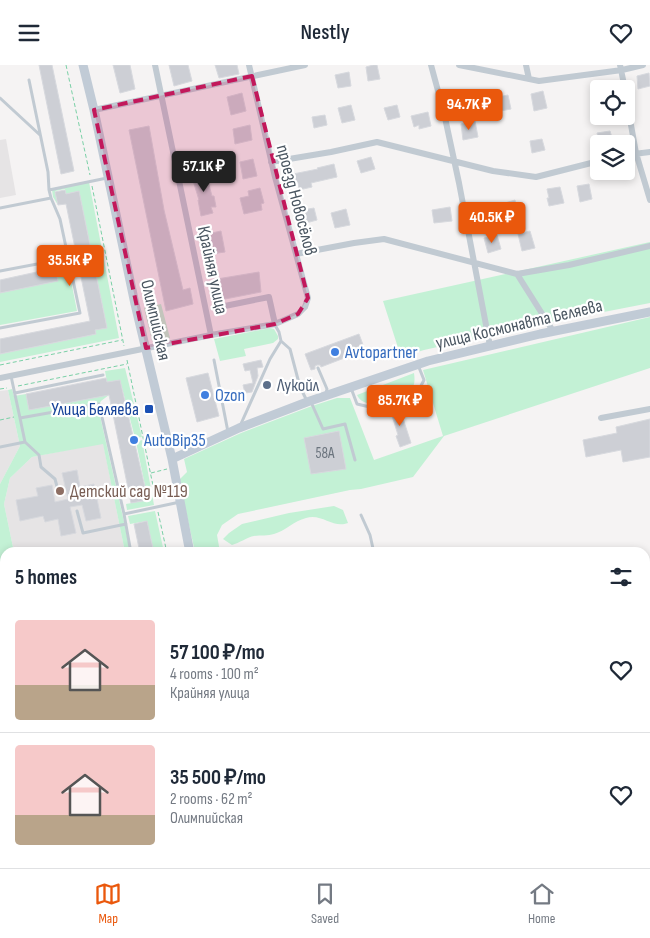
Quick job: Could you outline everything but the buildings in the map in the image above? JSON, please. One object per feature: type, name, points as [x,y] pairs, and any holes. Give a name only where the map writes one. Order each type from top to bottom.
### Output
[{"type":"main road","name":"Олимпийская","points":[[83,65],[135,304],[172,459],[189,547]]},
{"type":"main road","name":"улица Космонавта Беляева","points":[[172,459],[228,433],[309,401],[418,365],[553,331],[650,312]]},
{"type":"street","name":"Крайняя улица","points":[[155,65],[211,335]]},
{"type":"street","name":"проезд Новосёлов","points":[[146,348],[275,324],[298,314],[305,307],[308,298],[271,161],[250,65]]},
{"type":"street","points":[[94,110],[305,65]]},
{"type":"street","points":[[431,65],[444,113],[490,346]]},
{"type":"street","points":[[458,65],[539,81],[643,65]]},
{"type":"street","points":[[526,65],[529,79]]},
{"type":"street","points":[[631,125],[636,153],[650,200]]},
{"type":"street","points":[[271,161],[331,153],[376,142],[493,171],[536,177],[590,163]]},
{"type":"street","points":[[636,153],[650,152]]},
{"type":"street","points":[[296,254],[384,239],[518,274],[568,265],[650,246]]},
{"type":"street","points":[[518,274],[553,331]]},
{"type":"street","points":[[220,307],[269,297],[275,324]]},
{"type":"street","points":[[0,378],[146,348]]},
{"type":"street","points":[[601,419],[650,409]]},
{"type":"lane","points":[[0,328],[80,313],[60,219],[49,190],[48,172],[29,80]]},
{"type":"lane","points":[[1,100],[41,135]]},
{"type":"lane","points":[[49,190],[108,177]]},
{"type":"lane","points":[[0,208],[51,198]]},
{"type":"lane","points":[[0,271],[68,258]]},
{"type":"lane","points":[[275,324],[281,341],[290,349],[300,387],[323,429],[345,423],[355,460]]},
{"type":"lane","points":[[239,429],[270,359],[281,341]]},
{"type":"lane","points":[[214,360],[228,433]]},
{"type":"lane","points":[[351,388],[358,404],[374,408],[389,406],[415,397],[424,381],[418,365]]},
{"type":"lane","points":[[318,368],[327,389],[325,396]]},
{"type":"lane","points":[[15,393],[103,375]]},
{"type":"lane","points":[[11,376],[25,441],[39,455],[41,467],[55,479],[59,494]]},
{"type":"lane","points":[[20,418],[99,404],[130,547]]},
{"type":"lane","points":[[0,447],[25,441]]},
{"type":"lane","points":[[124,514],[180,502]]},
{"type":"lane","points":[[77,511],[83,533],[126,524]]},
{"type":"lane","points":[[361,515],[370,535],[373,547]]},
{"type":"path","points":[[66,65],[166,547]]},
{"type":"path","points":[[0,365],[123,340]]},
{"type":"path","points":[[0,389],[128,364]]},
{"type":"path","points":[[0,420],[14,417]]},
{"type":"highlighted area","points":[[252,76],[308,298],[298,314],[275,324],[146,348],[94,110]]},
{"type":"shaded area","points":[[6,139],[16,195],[0,198],[0,140]]},
{"type":"shaded area","points":[[8,390],[20,446],[0,484],[0,391]]},
{"type":"shaded area","name":"Детский сад №119","points":[[103,443],[124,547],[13,547],[4,504],[10,478],[32,457]]},
{"type":"green space","points":[[89,182],[119,338],[0,362],[0,354],[96,334],[95,330],[107,328],[79,191],[66,194],[65,189],[55,191],[58,205],[53,197],[52,190]]},
{"type":"green space","points":[[650,242],[650,303],[537,325],[424,350],[401,357],[383,301]]},
{"type":"green space","points":[[67,260],[77,311],[0,325],[0,293],[58,280],[54,263]]},
{"type":"green space","points":[[161,304],[170,338],[152,341],[144,308]]},
{"type":"green space","points":[[650,317],[650,368],[444,436],[413,477],[238,514],[222,525],[217,535],[219,547],[194,547],[179,480],[187,472],[184,459],[241,433],[337,398],[350,398],[374,460],[443,436],[423,370]]},
{"type":"green space","points":[[270,328],[274,329],[278,336],[278,339],[273,343],[244,349],[246,356],[220,361],[214,339]]},
{"type":"green space","points":[[125,368],[142,437],[135,438],[120,380],[107,382],[105,371]]},
{"type":"green space","points":[[414,373],[413,387],[403,395],[369,403],[360,400],[357,395]]},
{"type":"green space","points":[[12,389],[14,396],[26,394],[29,410],[109,395],[101,401],[98,407],[129,547],[124,547],[103,444],[32,457],[10,478],[4,504],[13,547],[0,547],[0,484],[20,446],[8,390]]},
{"type":"green space","points":[[142,440],[154,505],[127,510],[126,504],[148,500],[136,442]]},
{"type":"green space","points":[[334,506],[343,510],[348,523],[337,524],[312,517],[302,519],[274,534],[252,537],[232,545],[223,539],[242,524],[289,513]]},
{"type":"green space","points":[[155,511],[163,547],[153,547],[147,521],[130,524],[128,516]]},
{"type":"place","name":"Avtopartner","points":[[335,352]]},
{"type":"place","name":"Лукойл","points":[[267,385]]},
{"type":"place","name":"Ozon","points":[[205,395]]},
{"type":"place","name":"Улица Беляева","points":[[149,409]]},
{"type":"place","name":"AutoBip35","points":[[134,440]]},
{"type":"place","name":"Детский сад №119","points":[[60,491]]}]
